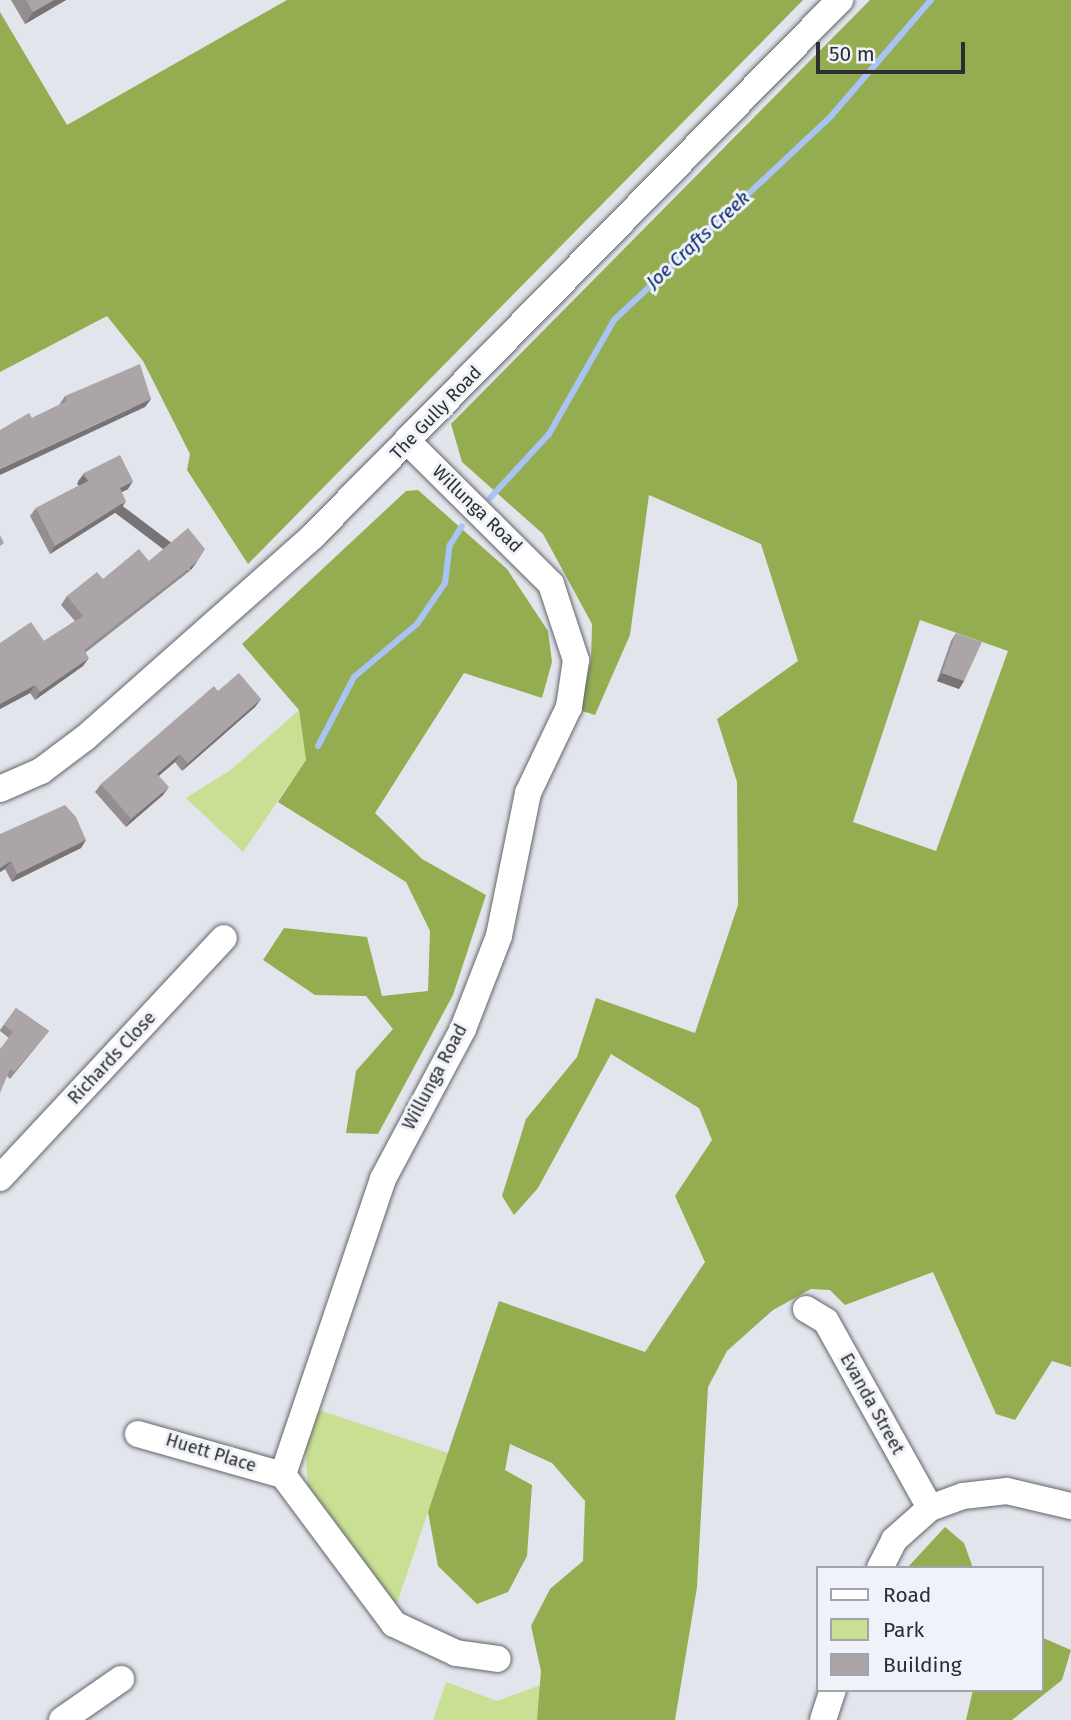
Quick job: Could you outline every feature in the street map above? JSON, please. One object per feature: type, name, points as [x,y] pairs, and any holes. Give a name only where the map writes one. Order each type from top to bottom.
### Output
[{"type":"street","name":"The Gully Road","points":[[0,789],[41,771],[85,738],[254,591],[410,443],[840,0]]},
{"type":"street","name":"Willunga Road","points":[[283,1475],[383,1178],[463,1029],[499,936],[528,793],[569,707],[576,660],[551,584],[410,443]]},
{"type":"street","name":"Richards Close","points":[[0,1178],[224,938]]},
{"type":"street","name":"Evanda Street","points":[[806,1309],[826,1321],[930,1508]]},
{"type":"street","name":"Huett Place","points":[[138,1434],[283,1475]]},
{"type":"street","points":[[283,1475],[394,1624],[456,1654],[498,1659]]},
{"type":"street","points":[[881,1566],[894,1540],[930,1508],[1007,1491],[1071,1506]]},
{"type":"street","points":[[62,1720],[121,1679]]},
{"type":"street","points":[[823,1720],[832,1692]]},
{"type":"green space","points":[[287,0],[803,0],[248,564],[187,470],[190,454],[143,361],[107,316],[0,372],[0,12],[67,125]]},
{"type":"green space","points":[[870,0],[1071,0],[1071,1367],[1052,1361],[1015,1420],[996,1414],[933,1272],[845,1305],[830,1290],[811,1289],[773,1310],[727,1351],[708,1387],[697,1587],[675,1720],[537,1720],[541,1671],[531,1626],[550,1589],[583,1561],[585,1501],[552,1463],[510,1444],[505,1470],[532,1485],[527,1556],[508,1592],[477,1604],[438,1566],[428,1512],[499,1301],[645,1352],[705,1262],[675,1196],[712,1140],[699,1108],[611,1054],[538,1188],[514,1215],[502,1196],[526,1119],[577,1057],[596,998],[695,1033],[738,905],[737,782],[717,719],[798,661],[761,544],[649,495],[630,635],[595,715],[579,710],[591,660],[592,624],[543,534],[462,462],[451,424]],"holes":[[[920,620],[1008,651],[936,851],[853,822]]]},
{"type":"green space","points":[[418,490],[507,569],[548,631],[552,662],[542,698],[464,673],[375,813],[422,859],[486,895],[453,995],[378,1134],[346,1133],[356,1071],[393,1029],[366,996],[315,995],[263,960],[284,928],[367,937],[382,996],[428,991],[430,931],[406,882],[278,802],[306,760],[299,710],[242,644],[406,491]]},
{"type":"green space","points":[[299,710],[306,760],[243,852],[186,798],[232,769]]},
{"type":"green space","points":[[316,1409],[448,1453],[395,1609],[308,1487],[305,1446]]},
{"type":"green space","points":[[945,1527],[964,1543],[972,1566],[909,1566]]},
{"type":"green space","points":[[1043,1638],[1071,1650],[1062,1680],[1012,1720],[966,1720],[973,1692],[1043,1692]]},
{"type":"green space","points":[[576,1672],[576,1720],[433,1720],[446,1682],[497,1701]]},
{"type":"building","points":[[26,0],[54,0],[33,12]]},
{"type":"building","points":[[140,364],[151,399],[0,469],[0,430],[29,413],[32,418],[67,401],[65,396]]},
{"type":"building","points":[[120,455],[133,481],[120,488],[126,501],[55,546],[36,508],[88,481],[84,473]]},
{"type":"building","points":[[188,528],[205,549],[197,562],[84,650],[89,658],[40,692],[35,685],[0,704],[0,643],[31,622],[44,641],[83,616],[67,596],[97,572],[103,579],[139,549],[149,561]]},
{"type":"building","points":[[956,633],[982,642],[964,681],[942,673]]},
{"type":"building","points":[[239,673],[261,699],[188,763],[180,754],[157,774],[169,787],[131,819],[101,784],[214,686],[218,691]]},
{"type":"building","points":[[65,805],[76,817],[86,840],[17,874],[11,861],[0,868],[0,834]]},
{"type":"building","points":[[16,1008],[49,1031],[14,1072],[10,1069],[0,1093],[0,1049],[13,1032],[4,1025]]},
{"type":"waterway","name":"Joe Crafts Creek","points":[[490,498],[549,434],[614,320],[832,115],[931,0]]},
{"type":"waterway","name":"Joe Crafts Creek","points":[[318,746],[354,677],[417,624],[445,583],[450,545],[462,526]]}]
